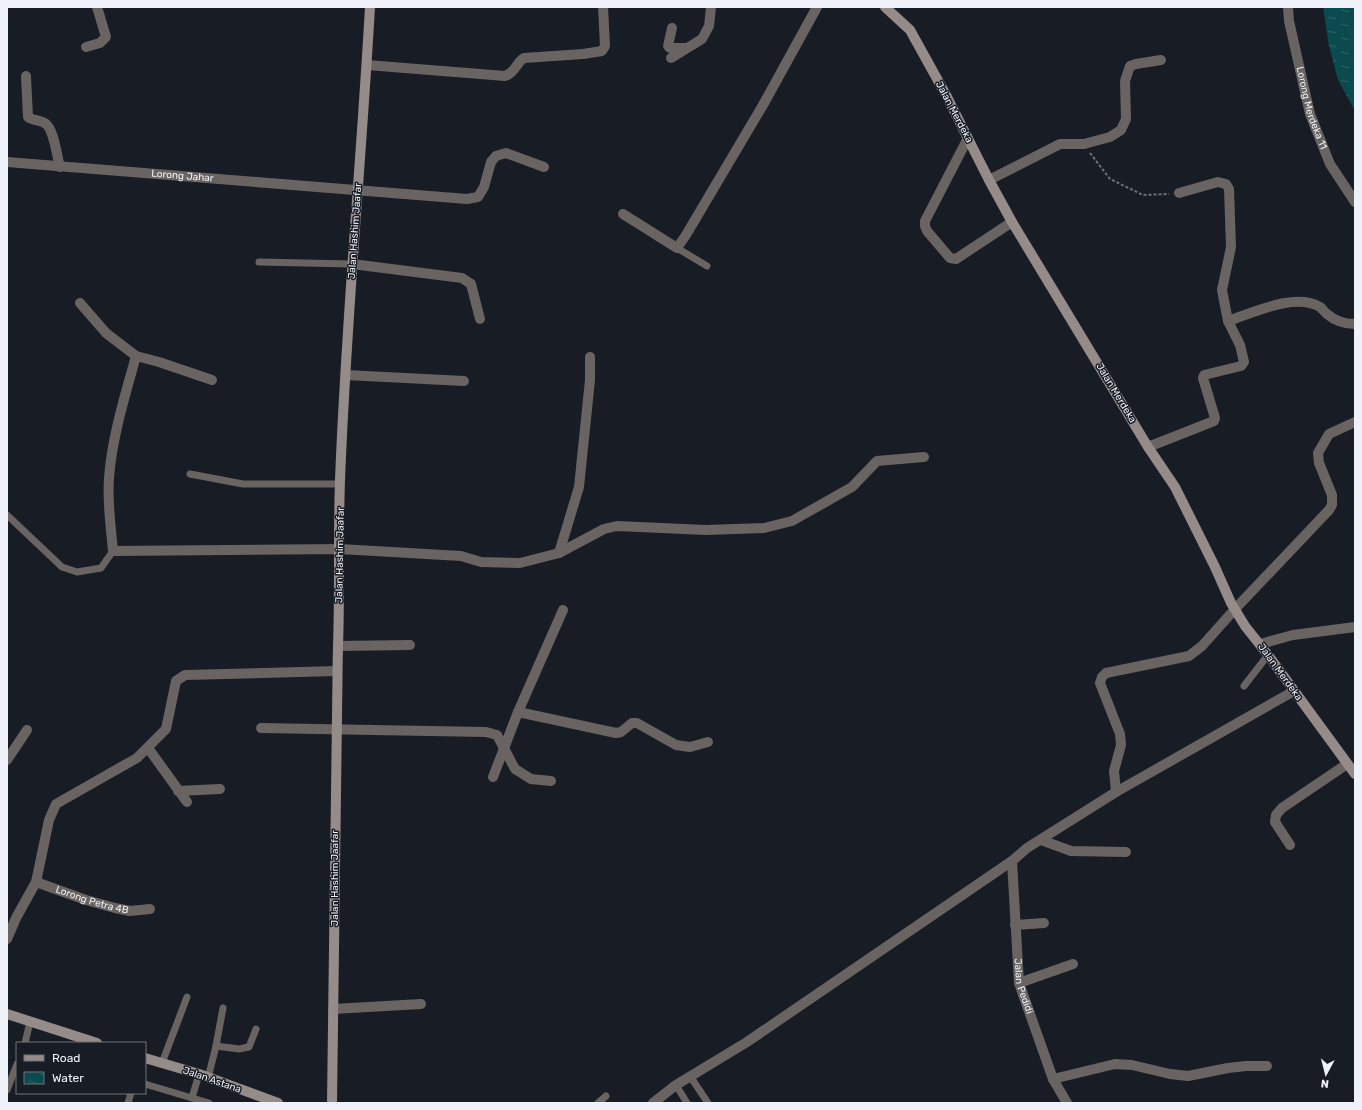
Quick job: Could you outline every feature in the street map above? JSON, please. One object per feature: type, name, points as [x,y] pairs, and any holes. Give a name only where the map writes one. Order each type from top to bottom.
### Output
[{"type":"street","points":[[86,47],[100,43],[106,37],[96,7]]},
{"type":"street","name":"Jalan Hashim Jaafar","points":[[332,1103],[340,484],[352,264],[370,7]]},
{"type":"street","points":[[367,65],[505,76],[510,74],[519,61],[524,58],[583,54],[602,51],[605,46],[603,7]]},
{"type":"street","points":[[671,58],[702,40],[709,26],[711,7]]},
{"type":"street","points":[[623,214],[677,248],[763,105],[817,7]]},
{"type":"street","name":"Jalan Merdeka","points":[[885,7],[910,30],[1012,222],[1148,447],[1175,487],[1235,609],[1245,626],[1260,644],[1355,774]]},
{"type":"street","name":"Lorong Merdeka 11","points":[[1288,7],[1289,21],[1310,114],[1330,164],[1355,202]]},
{"type":"street","points":[[672,28],[668,46],[670,48],[686,48]]},
{"type":"street","points":[[989,180],[1060,144],[1084,144],[1110,137],[1121,130],[1126,119],[1125,81],[1130,66],[1161,60]]},
{"type":"street","points":[[26,76],[28,117],[32,120],[45,123],[50,129],[60,167]]},
{"type":"street","points":[[968,138],[925,221],[927,231],[950,258],[956,258],[1012,222]]},
{"type":"street","name":"Lorong Jahar","points":[[7,162],[466,199],[478,197],[484,187],[491,162],[496,156],[506,153],[544,167]]},
{"type":"street","points":[[1148,447],[1214,421],[1215,418],[1203,378],[1204,375],[1241,366],[1244,362],[1240,345],[1228,321],[1222,290],[1231,247],[1229,189],[1226,184],[1218,182],[1179,193]]},
{"type":"street","points":[[352,264],[462,278],[471,284],[480,319]]},
{"type":"street","points":[[1228,321],[1281,303],[1303,302],[1321,308],[1336,321],[1355,324]]},
{"type":"street","points":[[80,303],[106,332],[136,356],[159,362],[212,380]]},
{"type":"street","points":[[136,356],[122,407],[109,478],[108,507],[113,551],[340,549],[461,556],[481,562],[520,563],[559,553],[604,530],[617,526],[706,530],[764,528],[792,521],[852,487],[877,461],[924,456]]},
{"type":"street","points":[[559,553],[579,487],[590,380],[590,357]]},
{"type":"street","points":[[346,375],[464,381]]},
{"type":"street","points":[[1116,792],[1114,771],[1121,745],[1120,734],[1100,683],[1102,677],[1106,673],[1189,656],[1202,646],[1332,505],[1332,495],[1319,463],[1318,453],[1329,434],[1355,422]]},
{"type":"street","points":[[493,777],[518,712],[563,610]]},
{"type":"street","points":[[1260,644],[1293,635],[1355,627]]},
{"type":"street","points":[[338,646],[410,645]]},
{"type":"street","points":[[7,939],[16,918],[36,882],[49,820],[56,804],[137,758],[148,748],[166,729],[176,681],[185,675],[338,671]]},
{"type":"street","points":[[653,1103],[676,1085],[747,1042],[1012,861],[1027,848],[1116,792],[1294,691]]},
{"type":"street","points":[[518,712],[616,733],[621,732],[632,723],[637,723],[676,746],[690,747],[708,742]]},
{"type":"street","points":[[261,728],[486,732],[498,736],[515,770],[531,780],[551,781]]},
{"type":"street","points":[[8,756],[28,730]]},
{"type":"street","points":[[148,748],[187,802]]},
{"type":"street","points":[[1290,845],[1275,822],[1276,815],[1282,808],[1347,764]]},
{"type":"street","points":[[178,791],[220,789]]},
{"type":"street","points":[[1041,840],[1071,851],[1126,852]]},
{"type":"street","name":"Jalan Pedidi","points":[[1012,861],[1019,984],[1053,1079],[1067,1103]]},
{"type":"street","name":"Lorong Petra 4B","points":[[36,882],[86,900],[115,908],[130,911],[150,909]]},
{"type":"street","points":[[1015,925],[1044,923]]},
{"type":"street","points":[[1019,984],[1073,964]]},
{"type":"street","points":[[333,1009],[421,1004]]},
{"type":"street","points":[[7,1014],[94,1042]]},
{"type":"street","name":"Jalan Astana","points":[[146,1058],[204,1076],[278,1103]]},
{"type":"street","points":[[1053,1079],[1115,1064],[1132,1065],[1170,1074],[1188,1076],[1234,1068],[1267,1066]]},
{"type":"lane","points":[[677,248],[707,266]]},
{"type":"lane","points":[[259,262],[352,264]]},
{"type":"lane","points":[[190,474],[243,484],[340,484]]},
{"type":"lane","points":[[7,515],[62,567],[77,572],[101,568],[113,551]]},
{"type":"lane","points":[[1244,686],[1268,655]]},
{"type":"lane","points":[[162,1063],[187,996]]},
{"type":"lane","points":[[192,1098],[204,1076],[216,1046],[223,1008]]},
{"type":"lane","points":[[25,1042],[30,1022]]},
{"type":"lane","points":[[216,1046],[239,1049],[249,1047],[256,1029]]},
{"type":"lane","points":[[7,1090],[16,1067]]},
{"type":"lane","points":[[690,1076],[708,1103]]},
{"type":"lane","points":[[146,1084],[209,1103]]},
{"type":"lane","points":[[676,1085],[687,1103]]},
{"type":"lane","points":[[598,1103],[606,1096]]},
{"type":"path","points":[[1084,144],[1110,179],[1143,195],[1179,193]]},
{"type":"water","points":[[1323,7],[1355,7],[1355,111],[1338,80],[1329,46]]}]
